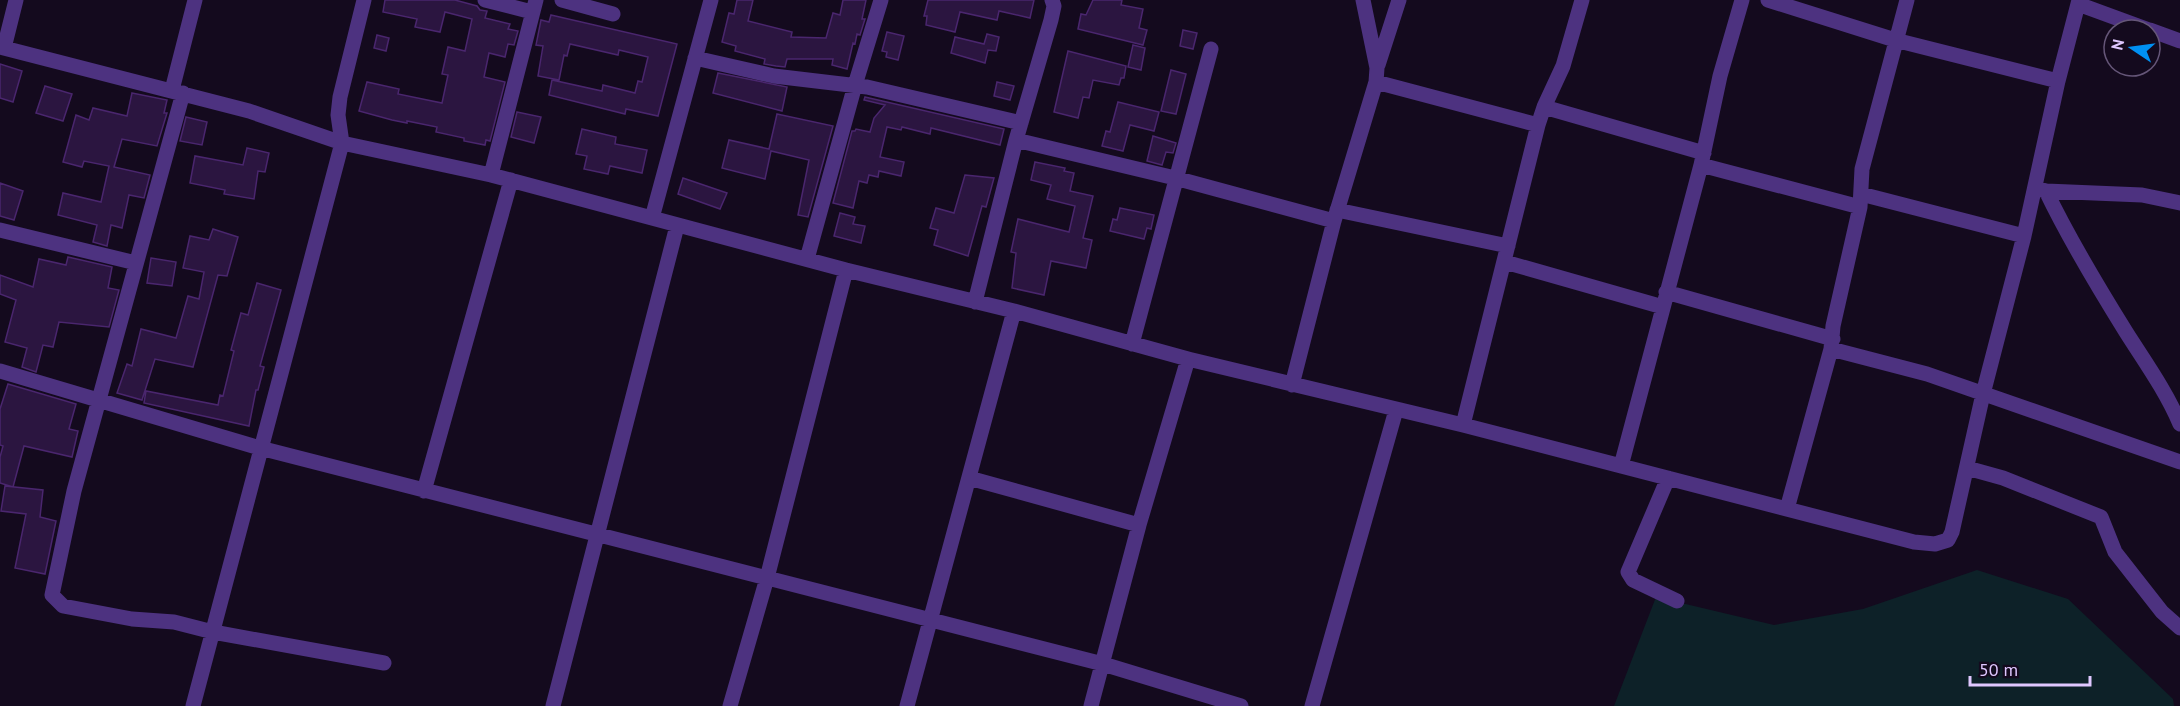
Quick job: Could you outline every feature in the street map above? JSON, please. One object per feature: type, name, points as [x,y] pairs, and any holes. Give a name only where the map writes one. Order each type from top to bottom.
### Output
[{"type":"street","points":[[16,0],[2,48],[249,111],[342,143],[491,175],[846,270],[1014,311],[1188,359],[1463,425],[1914,542],[1942,543],[1948,540],[1952,532],[1983,394],[2024,236],[2041,190],[2058,81],[2078,2],[2119,18]]},
{"type":"street","points":[[195,0],[178,92],[101,399],[74,491],[52,595],[63,606],[132,619],[174,622],[213,632],[384,663]]},
{"type":"street","points":[[193,706],[342,143],[338,115],[340,97],[364,0]]},
{"type":"street","points":[[484,0],[534,6],[491,175]]},
{"type":"street","points":[[562,0],[613,14]]},
{"type":"street","points":[[652,218],[711,0]]},
{"type":"street","points":[[807,259],[881,0]]},
{"type":"street","points":[[975,302],[1016,140],[1051,20],[1054,6],[1052,0]]},
{"type":"street","points":[[1363,0],[1376,75]]},
{"type":"street","points":[[1292,385],[1336,215],[1399,0]]},
{"type":"street","points":[[1463,425],[1538,125],[1563,66],[1582,0]]},
{"type":"street","points":[[1621,466],[1702,159],[1720,76],[1742,0]]},
{"type":"street","points":[[1768,0],[1895,40],[2058,81]]},
{"type":"street","points":[[1787,509],[1832,344],[1833,326],[1861,200],[1862,169],[1907,0]]},
{"type":"street","points":[[2162,34],[2180,41]]},
{"type":"street","points":[[1132,344],[1211,49]]},
{"type":"street","points":[[695,58],[774,76],[855,85],[1021,123]]},
{"type":"street","points":[[1376,75],[1538,125]]},
{"type":"street","points":[[1544,107],[1702,159],[1861,200],[2024,236]]},
{"type":"street","points":[[1016,140],[1336,215],[1508,246]]},
{"type":"street","points":[[424,491],[510,180]]},
{"type":"street","points":[[2041,190],[2142,195],[2180,203]]},
{"type":"street","points":[[2041,190],[2168,397],[2180,424]]},
{"type":"street","points":[[553,706],[677,226]]},
{"type":"street","points":[[0,230],[136,263]]},
{"type":"street","points":[[1505,262],[1664,299],[1832,344],[1927,374],[2180,462]]},
{"type":"street","points":[[730,706],[767,578],[846,270]]},
{"type":"street","points":[[907,706],[1014,311]]},
{"type":"street","points":[[1091,706],[1139,525],[1188,359]]},
{"type":"street","points":[[0,371],[101,399],[260,448],[1103,664],[1241,706]]},
{"type":"street","points":[[1312,706],[1396,410]]},
{"type":"street","points":[[1967,468],[2004,478],[2101,517],[2115,552],[2162,612],[2180,628]]},
{"type":"street","points":[[969,478],[1139,525]]},
{"type":"street","points":[[1668,478],[1628,572],[1633,580],[1677,601]]},
{"type":"shaded area","points":[[1977,570],[2068,599],[2173,699],[2174,706],[1614,706],[1656,597],[1774,625],[1863,609]]},
{"type":"building","points":[[385,0],[455,0],[477,6],[480,10],[487,11],[485,18],[510,24],[508,29],[518,31],[514,45],[508,44],[505,57],[489,53],[484,77],[505,82],[490,141],[486,140],[485,145],[436,132],[437,127],[392,120],[359,111],[367,82],[399,89],[398,94],[442,103],[448,75],[442,74],[448,47],[465,51],[472,19],[445,12],[440,32],[415,27],[417,19],[383,12]]},
{"type":"building","points":[[737,0],[753,0],[748,21],[792,32],[791,37],[826,38],[833,13],[840,15],[843,0],[866,0],[862,19],[865,19],[860,35],[857,34],[855,44],[853,43],[847,69],[832,65],[833,59],[787,59],[785,67],[776,66],[764,64],[765,59],[735,51],[736,46],[722,42],[729,13],[734,14]]},
{"type":"building","points":[[928,0],[1034,0],[1030,18],[999,11],[997,20],[960,12],[955,32],[926,25],[927,16],[924,16]]},
{"type":"building","points":[[1093,0],[1122,0],[1121,5],[1143,9],[1139,28],[1147,30],[1143,45],[1078,29],[1081,14],[1086,15]]},
{"type":"building","points":[[551,15],[677,44],[658,116],[626,109],[625,114],[549,95],[552,80],[602,91],[603,85],[635,93],[638,81],[642,82],[648,57],[619,50],[618,55],[570,44],[567,56],[564,55],[559,80],[538,76],[543,46],[536,45],[541,20],[549,22]]},
{"type":"building","points":[[1183,30],[1197,33],[1193,49],[1180,46]]},
{"type":"building","points":[[887,32],[904,36],[898,60],[886,57],[887,52],[882,51]]},
{"type":"building","points":[[987,34],[999,37],[996,51],[988,50],[985,63],[951,53],[955,37],[984,44]]},
{"type":"building","points":[[377,35],[389,38],[386,51],[374,48]]},
{"type":"building","points":[[1133,45],[1145,48],[1141,70],[1128,67]]},
{"type":"building","points":[[1068,51],[1126,66],[1124,78],[1121,78],[1119,85],[1093,80],[1089,98],[1083,97],[1078,118],[1054,112]]},
{"type":"building","points":[[0,64],[22,71],[13,102],[0,98]]},
{"type":"building","points":[[1171,70],[1186,74],[1176,114],[1161,111]]},
{"type":"building","points":[[718,73],[787,87],[782,111],[713,93]]},
{"type":"building","points":[[997,82],[1014,86],[1010,100],[994,96]]},
{"type":"building","points":[[45,86],[72,94],[63,121],[36,113]]},
{"type":"building","points":[[132,93],[167,100],[164,113],[167,113],[157,146],[122,139],[114,167],[150,175],[144,198],[129,195],[122,228],[111,225],[107,246],[93,242],[97,225],[58,215],[63,193],[101,202],[109,166],[84,161],[82,167],[63,162],[76,115],[89,120],[93,108],[127,116]]},
{"type":"building","points":[[865,97],[1004,129],[1000,145],[931,128],[930,134],[902,127],[901,130],[887,127],[880,157],[904,162],[901,176],[879,171],[878,177],[869,175],[867,183],[859,181],[853,208],[833,203],[852,131],[856,129],[870,132],[874,118],[885,105],[864,100]]},
{"type":"building","points":[[1118,102],[1159,112],[1154,131],[1130,125],[1123,151],[1102,146],[1106,131],[1110,132]]},
{"type":"building","points":[[517,112],[541,117],[534,143],[511,137]]},
{"type":"building","points":[[777,114],[833,126],[808,217],[798,215],[809,160],[771,151],[765,179],[722,168],[729,140],[769,149]]},
{"type":"building","points":[[186,117],[207,122],[202,145],[180,141]]},
{"type":"building","points":[[582,129],[616,137],[615,144],[647,150],[642,173],[610,166],[608,174],[584,169],[587,156],[576,154]]},
{"type":"building","points":[[1153,136],[1176,143],[1173,153],[1166,152],[1162,165],[1147,161]]},
{"type":"building","points":[[247,148],[269,153],[265,172],[258,171],[254,199],[224,194],[225,190],[190,183],[195,156],[243,165]]},
{"type":"building","points":[[1035,162],[1065,168],[1064,171],[1074,173],[1070,191],[1093,196],[1083,238],[1092,240],[1086,268],[1051,261],[1044,295],[1012,288],[1016,253],[1011,252],[1018,219],[1069,232],[1075,206],[1047,199],[1051,185],[1031,180]]},
{"type":"building","points":[[965,175],[994,178],[986,207],[982,206],[968,256],[934,245],[938,230],[930,228],[936,208],[954,213]]},
{"type":"building","points":[[683,178],[727,193],[720,209],[678,194]]},
{"type":"building","points":[[0,183],[23,191],[14,220],[0,216]]},
{"type":"building","points":[[1120,208],[1154,215],[1151,229],[1147,228],[1144,239],[1110,231],[1113,219],[1117,220]]},
{"type":"building","points":[[840,213],[855,217],[853,224],[865,226],[861,243],[834,236]]},
{"type":"building","points":[[213,229],[238,237],[227,276],[218,275],[193,367],[155,359],[142,400],[117,393],[127,364],[132,366],[141,329],[176,338],[188,296],[199,299],[204,272],[183,268],[190,236],[209,240]]},
{"type":"building","points":[[68,257],[112,267],[108,288],[119,290],[109,327],[59,322],[53,347],[43,345],[36,372],[22,367],[27,348],[5,342],[16,300],[0,294],[0,275],[33,287],[39,259],[66,265]]},
{"type":"building","points":[[151,258],[176,262],[172,286],[147,283]]},
{"type":"building","points":[[257,283],[281,290],[260,366],[264,367],[258,390],[256,390],[249,426],[144,403],[146,391],[218,405],[220,395],[223,396],[234,351],[231,350],[241,313],[248,315]]},
{"type":"building","points":[[8,384],[76,404],[69,429],[78,431],[72,457],[24,446],[13,487],[0,483],[0,457],[3,446],[0,445],[0,409]]},
{"type":"building","points":[[5,486],[43,490],[40,517],[56,521],[45,574],[15,568],[26,514],[1,511]]}]
